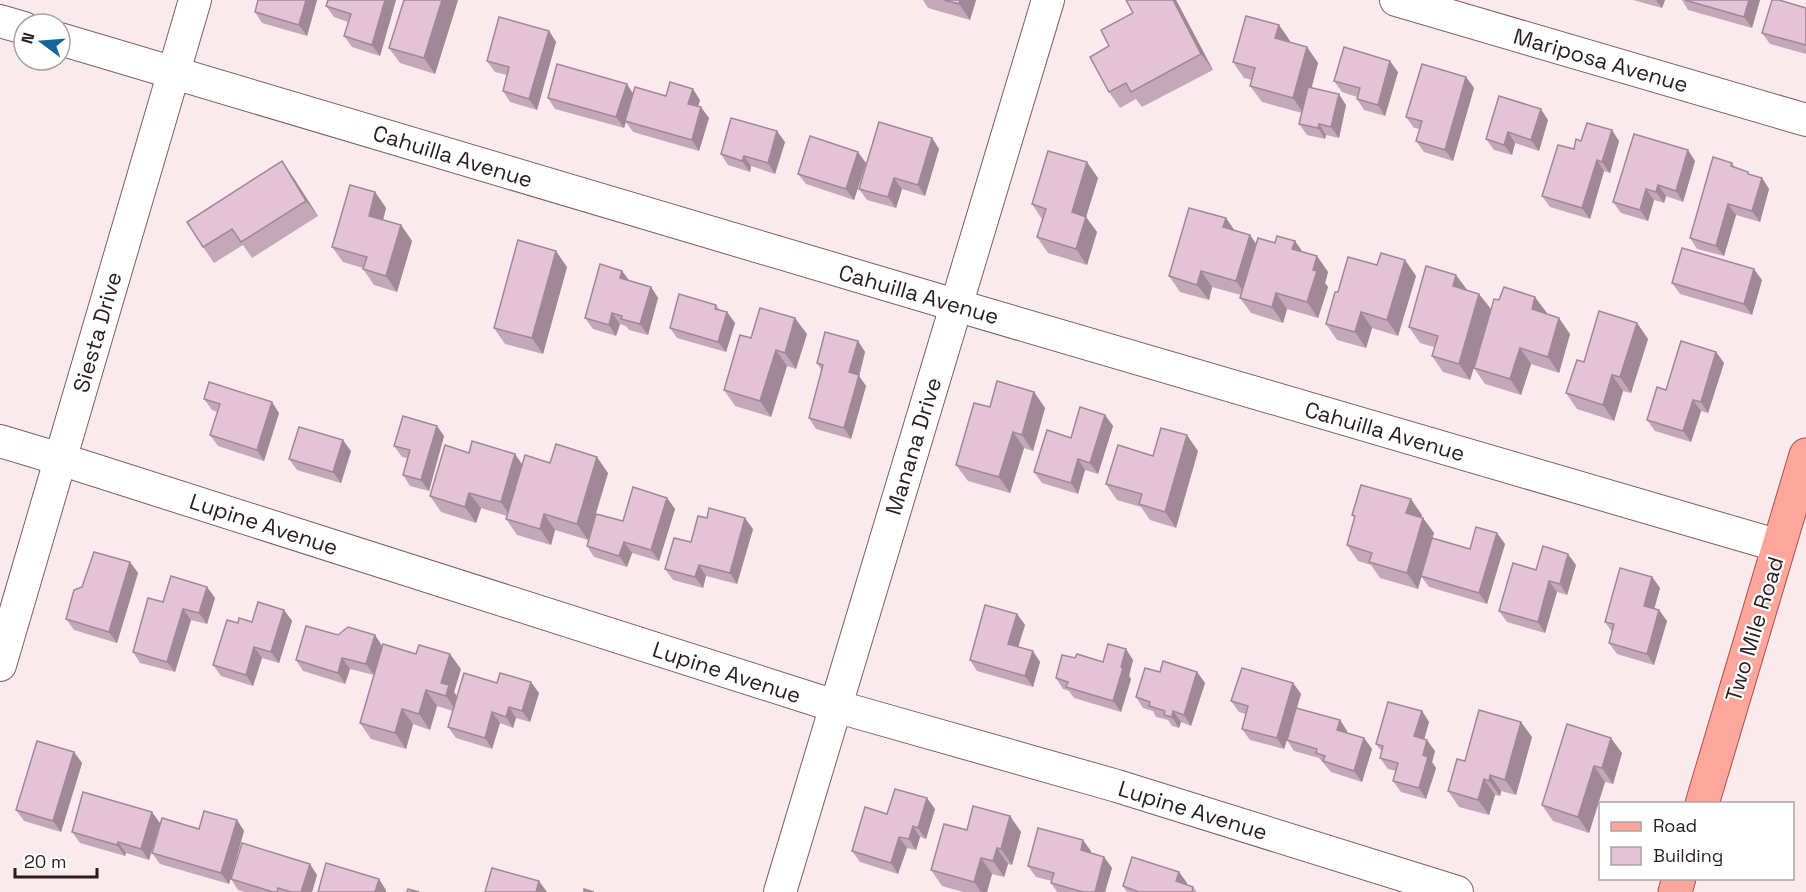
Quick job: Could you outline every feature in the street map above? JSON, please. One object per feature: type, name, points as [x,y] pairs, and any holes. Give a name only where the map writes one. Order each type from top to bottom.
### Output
[{"type":"main road","name":"Two Mile Road","points":[[1703,802],[1806,455]]},
{"type":"street","name":"Siesta Drive","points":[[0,665],[195,0]]},
{"type":"street","name":"Manana Drive","points":[[780,892],[1048,0]]},
{"type":"street","name":"Mariposa Avenue","points":[[1396,0],[1806,120]]},
{"type":"street","name":"Cahuilla Avenue","points":[[72,43],[955,305],[1779,546]]},
{"type":"street","name":"Lupine Avenue","points":[[0,441],[835,706],[1117,786],[1457,892]]},
{"type":"building","points":[[258,0],[306,0],[299,25],[255,12]]},
{"type":"building","points":[[328,0],[385,0],[372,45],[344,36],[351,14],[326,6]]},
{"type":"building","points":[[404,0],[442,0],[424,58],[389,48]]},
{"type":"building","points":[[944,0],[960,0],[959,4]]},
{"type":"building","points":[[1126,0],[1173,0],[1201,54],[1131,92],[1126,83],[1109,92],[1090,57],[1109,46],[1101,30],[1133,13]]},
{"type":"building","points":[[1685,0],[1749,0],[1744,17]]},
{"type":"building","points":[[1772,0],[1806,8],[1806,45],[1762,33]]},
{"type":"building","points":[[1246,16],[1279,25],[1275,38],[1307,47],[1293,98],[1250,86],[1255,68],[1233,62]]},
{"type":"building","points":[[499,17],[549,31],[529,99],[503,91],[509,67],[487,61]]},
{"type":"building","points":[[1344,47],[1390,61],[1378,105],[1357,99],[1360,88],[1334,81]]},
{"type":"building","points":[[557,64],[627,84],[616,117],[548,98]]},
{"type":"building","points":[[1422,64],[1466,77],[1445,150],[1416,141],[1422,121],[1406,117]]},
{"type":"building","points":[[670,82],[693,89],[688,104],[701,107],[692,140],[625,121],[635,87],[666,96]]},
{"type":"building","points":[[1308,87],[1339,94],[1331,127],[1319,124],[1318,128],[1299,124]]},
{"type":"building","points":[[1499,96],[1541,109],[1531,140],[1508,132],[1504,145],[1486,139]]},
{"type":"building","points":[[731,118],[777,131],[768,163],[744,156],[742,161],[721,154]]},
{"type":"building","points":[[879,122],[932,138],[918,185],[894,178],[888,197],[859,189]]},
{"type":"building","points":[[1587,123],[1612,130],[1602,162],[1597,160],[1582,208],[1542,196],[1558,145],[1574,149],[1576,139],[1581,141]]},
{"type":"building","points":[[1634,134],[1688,150],[1676,191],[1658,185],[1656,192],[1646,189],[1640,210],[1613,202]]},
{"type":"building","points":[[810,136],[858,152],[846,189],[798,174]]},
{"type":"building","points":[[1048,151],[1087,162],[1072,212],[1086,217],[1076,249],[1037,237],[1046,209],[1032,204]]},
{"type":"building","points":[[1713,157],[1732,163],[1731,166],[1762,178],[1752,211],[1728,204],[1716,246],[1690,238]]},
{"type":"building","points":[[282,161],[306,201],[241,242],[232,229],[203,247],[187,222]]},
{"type":"building","points":[[350,185],[375,192],[369,216],[401,225],[386,276],[363,269],[367,257],[332,247]]},
{"type":"building","points":[[1189,208],[1226,218],[1223,227],[1250,235],[1236,281],[1201,271],[1197,285],[1169,276]]},
{"type":"building","points":[[1277,236],[1295,241],[1292,249],[1317,256],[1313,270],[1317,271],[1307,302],[1276,293],[1272,307],[1240,298],[1258,238],[1275,243]]},
{"type":"building","points":[[518,240],[556,251],[532,338],[494,328]]},
{"type":"building","points":[[1682,248],[1754,269],[1744,304],[1672,283]]},
{"type":"building","points":[[1381,253],[1405,260],[1387,320],[1361,312],[1355,332],[1326,324],[1348,257],[1377,265]]},
{"type":"building","points":[[600,264],[622,271],[620,278],[651,287],[640,324],[621,319],[622,316],[612,313],[609,325],[585,318]]},
{"type":"building","points":[[1426,266],[1456,275],[1453,286],[1479,294],[1459,364],[1432,356],[1438,336],[1409,327]]},
{"type":"building","points":[[1504,287],[1535,297],[1532,309],[1559,318],[1548,357],[1520,348],[1510,379],[1474,368],[1494,299],[1499,300]]},
{"type":"building","points":[[679,294],[716,305],[715,309],[727,312],[718,342],[670,328]]},
{"type":"building","points":[[760,308],[795,318],[785,353],[776,350],[760,401],[724,390],[740,335],[751,338]]},
{"type":"building","points":[[1599,311],[1637,323],[1620,377],[1612,375],[1603,405],[1566,393],[1577,360],[1584,362]]},
{"type":"building","points":[[825,332],[858,341],[849,372],[859,375],[844,428],[809,418],[823,365],[817,363]]},
{"type":"building","points":[[1681,341],[1716,352],[1701,402],[1693,400],[1683,431],[1647,420],[1657,387],[1666,390]]},
{"type":"building","points":[[997,381],[1034,392],[1022,435],[1013,432],[999,477],[956,465],[974,403],[990,407]]},
{"type":"building","points":[[209,382],[272,402],[257,450],[210,435],[220,404],[204,399]]},
{"type":"building","points":[[1080,407],[1105,415],[1090,463],[1078,459],[1071,483],[1034,472],[1047,430],[1071,438]]},
{"type":"building","points":[[403,416],[437,426],[421,480],[403,475],[410,450],[394,446]]},
{"type":"building","points":[[299,427],[343,440],[333,472],[289,459]]},
{"type":"building","points":[[1161,428],[1187,435],[1165,512],[1139,504],[1142,494],[1106,484],[1118,445],[1153,456]]},
{"type":"building","points":[[472,441],[515,454],[501,502],[469,493],[465,507],[430,496],[445,445],[469,453]]},
{"type":"building","points":[[556,444],[597,457],[577,524],[544,514],[540,529],[506,519],[525,455],[550,463]]},
{"type":"building","points":[[1361,485],[1411,499],[1406,513],[1423,518],[1407,573],[1369,562],[1372,553],[1347,545],[1355,516],[1352,515]]},
{"type":"building","points":[[633,487],[667,498],[651,550],[624,542],[619,556],[587,546],[596,514],[623,521]]},
{"type":"building","points":[[709,508],[745,518],[730,573],[699,565],[695,577],[665,569],[674,538],[691,542],[698,516],[707,518]]},
{"type":"building","points":[[1476,527],[1497,533],[1479,593],[1421,576],[1432,538],[1470,549]]},
{"type":"building","points":[[1543,546],[1568,554],[1560,584],[1549,581],[1538,622],[1499,611],[1513,563],[1536,570]]},
{"type":"building","points":[[94,552],[130,562],[109,632],[66,619],[74,590],[82,587]]},
{"type":"building","points":[[1620,568],[1652,577],[1644,606],[1659,610],[1647,654],[1609,643],[1614,624],[1605,622]]},
{"type":"building","points":[[171,576],[207,587],[199,613],[183,609],[167,662],[133,652],[148,598],[163,602]]},
{"type":"building","points":[[258,602],[284,610],[271,652],[254,647],[246,675],[213,665],[227,620],[238,623],[239,618],[252,622]]},
{"type":"building","points":[[985,605],[1017,614],[1008,644],[1033,651],[1025,676],[970,660]]},
{"type":"building","points":[[306,626],[338,635],[348,627],[375,635],[366,664],[342,658],[338,673],[296,660]]},
{"type":"building","points":[[383,644],[416,654],[419,645],[450,654],[441,683],[449,685],[446,696],[426,690],[419,714],[402,709],[395,733],[360,723]]},
{"type":"building","points":[[1108,644],[1126,649],[1113,701],[1066,687],[1068,682],[1056,678],[1062,655],[1075,658],[1077,654],[1103,662]]},
{"type":"building","points":[[1163,661],[1197,672],[1184,715],[1173,711],[1172,717],[1164,715],[1165,711],[1149,706],[1150,702],[1136,697],[1145,668],[1160,672]]},
{"type":"building","points":[[1242,668],[1293,683],[1277,738],[1242,729],[1248,706],[1231,701]]},
{"type":"building","points":[[464,673],[497,683],[500,673],[531,682],[522,711],[509,707],[506,717],[492,712],[485,738],[448,727]]},
{"type":"building","points":[[1388,702],[1422,711],[1414,736],[1427,740],[1423,755],[1428,757],[1419,788],[1393,781],[1398,763],[1380,758],[1383,746],[1376,744]]},
{"type":"building","points":[[1296,708],[1340,720],[1337,730],[1364,738],[1354,771],[1323,761],[1325,756],[1316,753],[1317,749],[1287,740]]},
{"type":"building","points":[[1479,710],[1521,722],[1505,780],[1490,775],[1489,781],[1484,779],[1478,800],[1448,791],[1457,759],[1465,761]]},
{"type":"building","points":[[1567,724],[1611,738],[1602,768],[1594,766],[1578,817],[1542,805]]},
{"type":"building","points":[[37,741],[74,752],[53,821],[16,810]]},
{"type":"building","points":[[895,789],[927,798],[918,828],[913,826],[909,839],[899,837],[891,863],[852,851],[865,807],[887,814]]},
{"type":"building","points":[[83,792],[152,812],[141,849],[118,842],[117,845],[72,832]]},
{"type":"building","points":[[973,806],[1010,816],[1001,849],[997,848],[993,861],[981,858],[974,882],[931,870],[944,824],[967,830]]},
{"type":"building","points":[[204,811],[237,820],[221,873],[152,853],[162,818],[199,829]]},
{"type":"building","points":[[1038,828],[1083,840],[1081,850],[1104,857],[1095,892],[1083,892],[1051,883],[1054,873],[1028,866]]},
{"type":"building","points":[[242,843],[310,864],[301,892],[278,888],[277,892],[273,892],[231,879]]},
{"type":"building","points":[[1132,857],[1179,872],[1176,881],[1193,887],[1192,892],[1139,892],[1123,886]]},
{"type":"building","points":[[326,863],[379,879],[375,892],[318,892]]},
{"type":"building","points":[[492,868],[539,881],[536,892],[485,892]]}]
